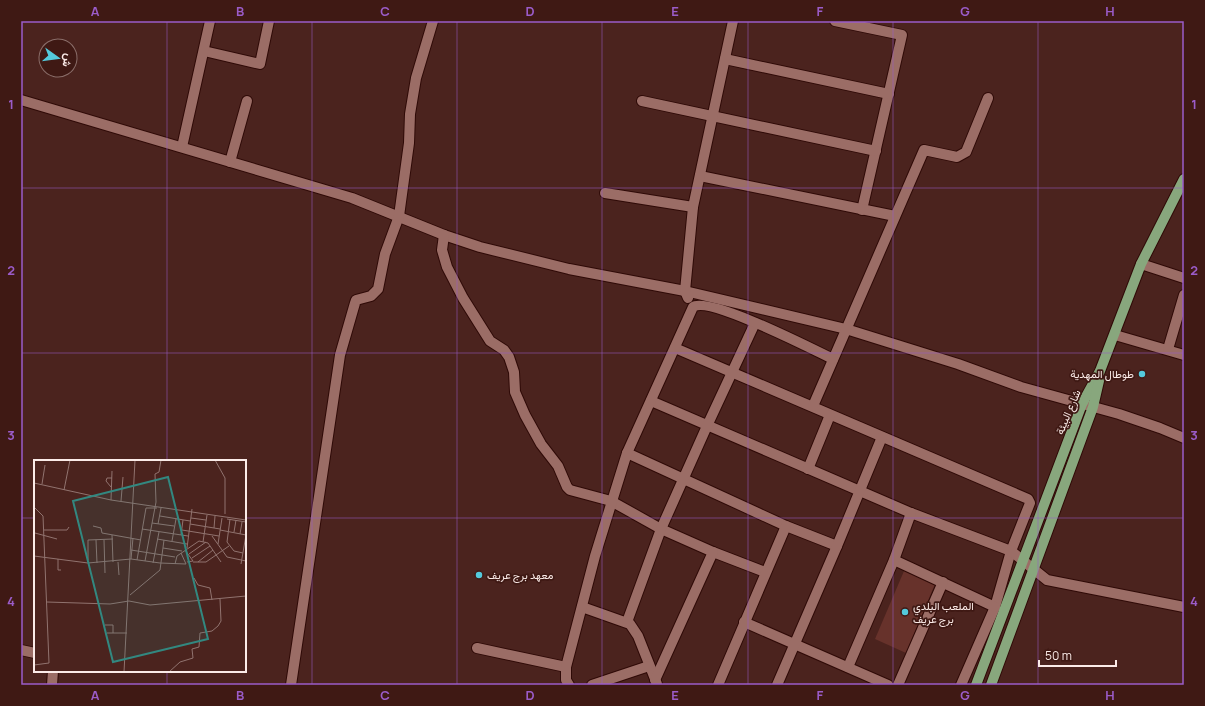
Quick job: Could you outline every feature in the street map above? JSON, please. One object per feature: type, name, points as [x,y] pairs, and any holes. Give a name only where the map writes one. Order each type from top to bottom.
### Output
[{"type":"main road","points":[[1100,371],[1141,264],[1184,179]]},
{"type":"main road","name":"شارع البيئة","points":[[976,685],[1082,404],[1100,371]]},
{"type":"main road","name":"شارع البيئة","points":[[991,685],[1093,407],[1100,371]]},
{"type":"street","points":[[182,147],[210,21]]},
{"type":"street","points":[[204,51],[260,64],[269,21]]},
{"type":"street","points":[[291,685],[340,355],[356,300],[370,296],[378,289],[385,254],[399,216],[409,143],[410,114],[416,78],[433,21]]},
{"type":"street","points":[[692,307],[685,291],[693,207],[733,21]]},
{"type":"street","points":[[835,21],[902,35],[862,210]]},
{"type":"street","points":[[726,59],[889,94]]},
{"type":"street","points":[[813,406],[924,150],[956,157],[966,152],[988,98]]},
{"type":"street","points":[[21,100],[352,198],[444,235],[480,247],[569,269],[685,291],[846,329],[958,364],[1021,387],[1160,428],[1184,438]]},
{"type":"street","points":[[230,162],[247,101]]},
{"type":"street","points":[[642,101],[714,115],[876,151]]},
{"type":"street","points":[[700,176],[895,216]]},
{"type":"street","points":[[605,192],[693,207]]},
{"type":"street","points":[[444,235],[442,250],[448,267],[463,298],[490,341],[504,350],[509,357],[514,372],[514,385],[520,405],[541,444],[558,466],[567,487],[570,490],[611,501],[661,529],[713,552],[765,572]]},
{"type":"street","points":[[1141,264],[1184,278]]},
{"type":"street","points":[[1168,349],[1184,295]]},
{"type":"street","points":[[569,685],[566,680],[566,667],[611,501],[627,453],[692,307],[699,304],[712,306],[755,323],[833,359]]},
{"type":"street","points":[[627,622],[661,529],[755,323]]},
{"type":"street","points":[[1114,334],[1184,355]]},
{"type":"street","points":[[675,348],[1028,499],[1030,503],[1011,551],[995,607],[961,685]]},
{"type":"street","points":[[651,401],[911,513],[1011,551],[1047,580],[1184,607]]},
{"type":"street","points":[[808,469],[830,415]]},
{"type":"street","points":[[776,685],[837,546],[882,437]]},
{"type":"street","points":[[627,453],[786,526],[837,546]]},
{"type":"street","points":[[848,667],[894,560],[911,513]]},
{"type":"street","points":[[718,685],[765,572],[786,526]]},
{"type":"street","points":[[656,683],[713,552]]},
{"type":"street","points":[[894,560],[995,607]]},
{"type":"street","points":[[898,685],[944,582]]},
{"type":"street","points":[[582,607],[627,622],[633,627],[638,636],[656,683]]},
{"type":"street","points":[[744,622],[888,685]]},
{"type":"street","points":[[477,648],[566,667]]},
{"type":"street","points":[[21,650],[34,653]]},
{"type":"street","points":[[592,685],[649,666]]},
{"type":"street","points":[[52,685],[53,672]]},
{"type":"shaded area","name":"الملعب البلدي برج عريف","points":[[904,571],[935,584],[906,653],[875,639]]},
{"type":"place","name":"طوطال المهدية","points":[[1142,374]]},
{"type":"place","name":"معهد برج عريف","points":[[479,575]]},
{"type":"place","name":"الملعب البلدي برج عريف","points":[[905,612]]}]
